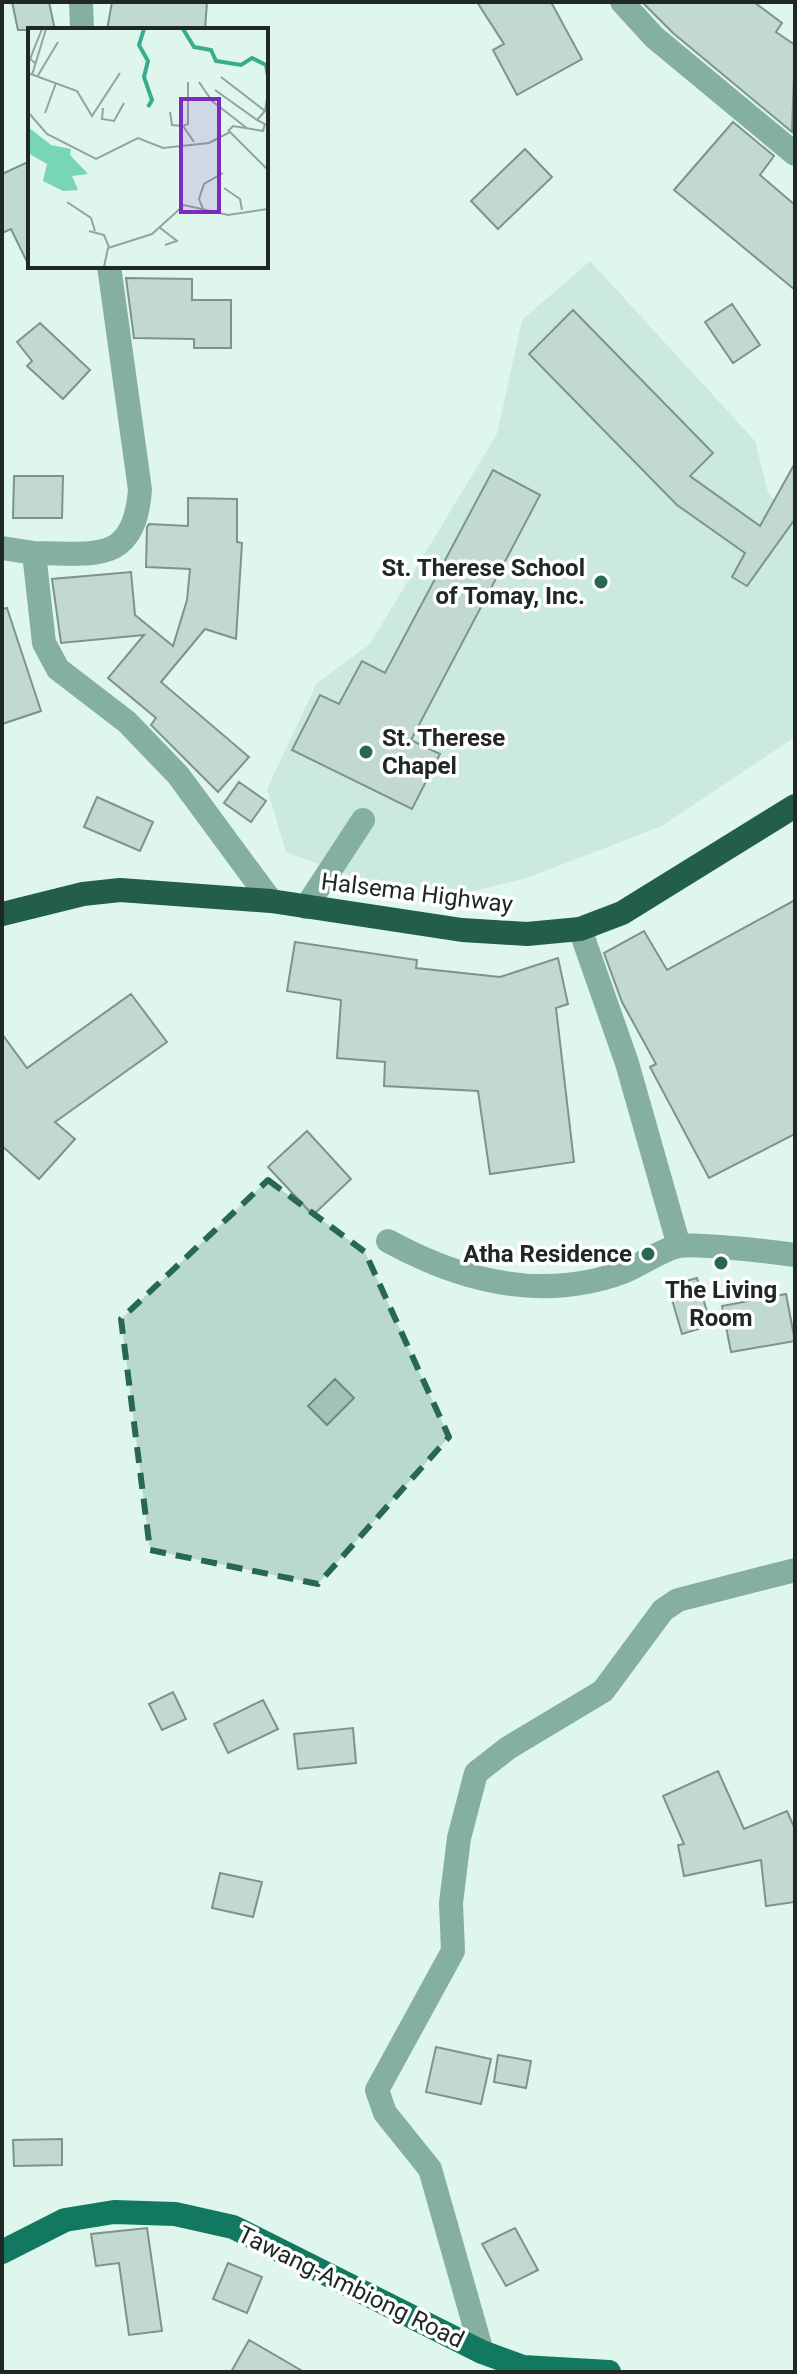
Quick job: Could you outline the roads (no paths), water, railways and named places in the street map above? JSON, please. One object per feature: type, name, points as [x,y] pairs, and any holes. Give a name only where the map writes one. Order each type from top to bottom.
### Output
[{"type":"highway","name":"Halsema Highway","points":[[2,914],[83,894],[120,890],[271,901],[462,930],[527,934],[580,929],[622,913],[795,806]]},
{"type":"main road","name":"Tawang-Ambiong Road","points":[[2,2252],[65,2220],[114,2212],[175,2214],[233,2227],[482,2352],[523,2367],[609,2372]]},
{"type":"street","points":[[81,2],[82,28]]},
{"type":"street","points":[[622,2],[654,37],[795,154]]},
{"type":"street","points":[[2,548],[34,553],[89,553],[120,546],[130,536],[138,518],[140,490],[109,268]]},
{"type":"street","points":[[34,553],[44,643],[58,669],[127,722],[178,775],[271,901]]},
{"type":"street","points":[[306,907],[363,820]]},
{"type":"street","points":[[580,929],[627,1063],[679,1246]]},
{"type":"street","points":[[388,1241],[433,1266],[476,1279],[525,1287],[576,1284],[622,1272],[679,1246],[795,1255]]},
{"type":"street","points":[[482,2352],[430,2169],[385,2113],[377,2090],[453,1951],[452,1890],[459,1838],[476,1773],[508,1748],[603,1691],[663,1610],[678,1600],[795,1570]]},
{"type":"place","name":"St. Therese School of Tomay, Inc.","points":[[601,582]]},
{"type":"place","name":"St. Therese Chapel","points":[[366,752]]},
{"type":"place","name":"Atha Residence","points":[[648,1254]]},
{"type":"place","name":"The Living Room","points":[[721,1263]]}]
